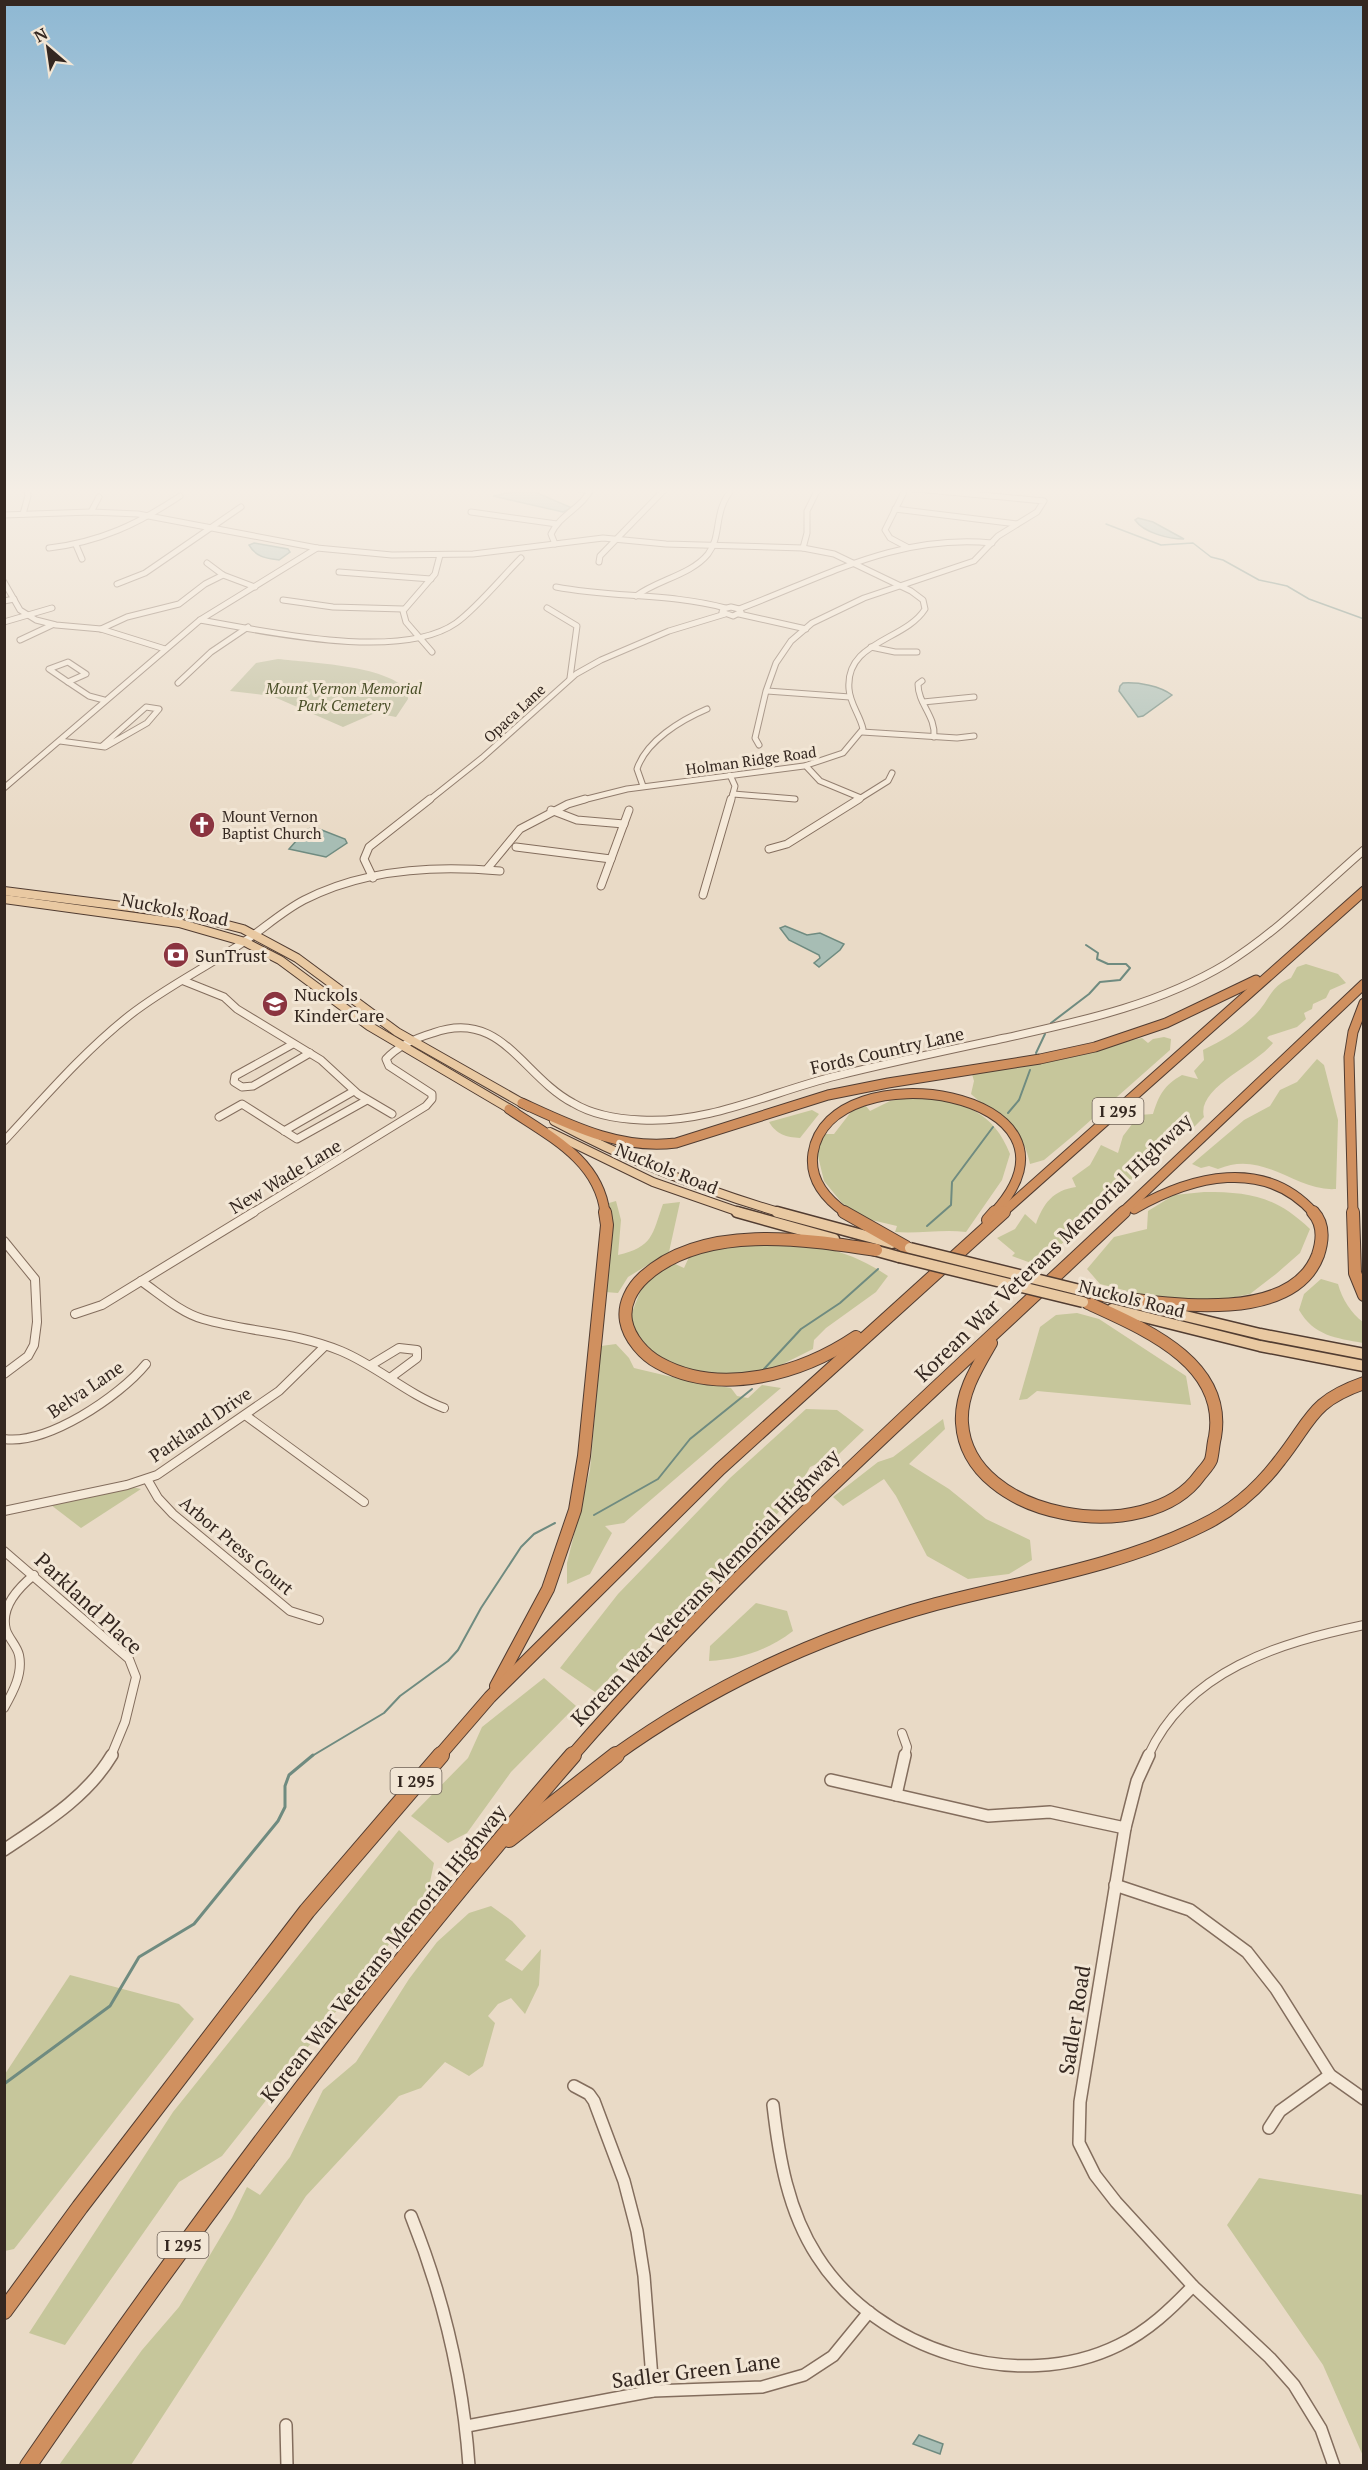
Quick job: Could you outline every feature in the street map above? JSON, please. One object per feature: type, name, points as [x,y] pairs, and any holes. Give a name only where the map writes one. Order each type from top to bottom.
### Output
[{"type":"highway","name":"I 295","points":[[4,2311],[80,2207],[307,1911],[490,1697],[680,1507],[893,1310],[1269,973],[1364,891]]},
{"type":"highway","points":[[522,1103],[600,1139],[631,1144],[673,1144],[699,1138],[784,1107],[839,1092],[904,1079],[1028,1061],[1112,1042],[1186,1016],[1269,973]]},
{"type":"highway","name":"Korean War Veterans Memorial Highway","points":[[28,2466],[148,2294],[316,2069],[484,1861],[589,1737],[730,1588],[1364,984]]},
{"type":"highway","points":[[1364,1003],[1353,1032],[1348,1084],[1355,1273],[1364,1295]]},
{"type":"highway","points":[[908,1247],[857,1222],[830,1200],[814,1175],[812,1152],[824,1127],[848,1108],[888,1095],[924,1093],[959,1099],[986,1110],[1010,1129],[1021,1153],[1021,1168],[1015,1187],[964,1248]]},
{"type":"highway","points":[[490,1697],[548,1588],[575,1510],[584,1456],[607,1225],[605,1201],[600,1186],[587,1165],[576,1154],[509,1109]]},
{"type":"highway","points":[[1088,1247],[1135,1208],[1156,1195],[1187,1183],[1222,1178],[1259,1180],[1280,1186],[1310,1206],[1320,1223],[1321,1244],[1313,1264],[1299,1280],[1268,1297],[1234,1304],[1191,1306],[1091,1298]]},
{"type":"highway","points":[[876,1250],[804,1238],[772,1237],[733,1240],[699,1248],[658,1267],[641,1280],[627,1302],[627,1328],[640,1349],[671,1368],[706,1377],[742,1380],[770,1377],[810,1364],[850,1343],[893,1310]]},
{"type":"highway","points":[[998,1332],[972,1377],[961,1412],[964,1435],[980,1466],[1012,1495],[1064,1515],[1100,1519],[1146,1512],[1176,1498],[1203,1473],[1216,1441],[1215,1407],[1197,1372],[1170,1346],[1091,1298]]},
{"type":"highway","points":[[484,1861],[566,1791],[637,1737],[696,1700],[766,1663],[848,1630],[894,1616],[1155,1548],[1206,1524],[1235,1506],[1270,1473],[1310,1412],[1322,1401],[1364,1383]]},
{"type":"main road","name":"Nuckols Road","points":[[4,891],[186,915],[224,923],[256,934],[293,954],[363,1008],[413,1041],[588,1140],[681,1182],[754,1207],[908,1247],[1260,1346],[1364,1366]]},
{"type":"main road","name":"Nuckols Road","points":[[4,899],[186,924],[245,942],[280,960],[347,1011],[402,1047],[509,1109],[591,1154],[667,1188],[737,1213],[899,1257],[1364,1354]]},
{"type":"street","points":[[16,602],[26,615],[52,625],[101,629],[165,649]]},
{"type":"street","points":[[101,629],[127,617],[181,602]]},
{"type":"street","points":[[4,788],[200,620],[230,602]]},
{"type":"street","points":[[300,602],[333,607],[404,609],[410,602]]},
{"type":"street","points":[[200,620],[362,642],[418,636],[444,630],[456,623],[477,602]]},
{"type":"street","points":[[701,602],[725,611],[739,611],[806,629]]},
{"type":"street","points":[[739,611],[761,602]]},
{"type":"street","points":[[759,745],[754,738],[767,691],[780,656],[806,629],[835,611],[858,602]]},
{"type":"street","points":[[924,602],[924,614],[914,623],[871,647],[852,669],[850,697],[862,724],[862,732],[934,737],[974,736]]},
{"type":"street","points":[[4,622],[52,608]]},
{"type":"street","points":[[547,608],[578,627],[570,678]]},
{"type":"street","points":[[404,609],[406,622],[432,652]]},
{"type":"street","name":"Opaca Lane","points":[[373,878],[363,862],[364,854],[369,847],[482,758],[570,678],[601,660],[669,631],[725,611]]},
{"type":"street","points":[[20,640],[52,625]]},
{"type":"street","points":[[178,683],[211,652],[248,627]]},
{"type":"street","points":[[871,647],[895,652],[917,652]]},
{"type":"street","points":[[67,682],[86,674],[68,662],[49,668],[67,682],[89,696],[104,700]]},
{"type":"street","points":[[922,681],[917,688],[935,720],[934,737]]},
{"type":"street","points":[[767,691],[850,697]]},
{"type":"street","points":[[923,702],[974,697]]},
{"type":"street","points":[[60,741],[102,746],[108,746],[147,723],[159,709],[146,707],[102,746]]},
{"type":"street","points":[[643,786],[637,769],[643,754],[692,715],[707,709]]},
{"type":"street","name":"Holman Ridge Road","points":[[487,869],[497,850],[513,833],[551,810],[582,798],[643,786],[806,766],[846,752],[856,744],[862,732]]},
{"type":"street","points":[[806,766],[820,781],[861,798]]},
{"type":"street","points":[[769,849],[787,844],[890,780],[892,773]]},
{"type":"street","points":[[703,895],[733,795],[735,786],[730,775]]},
{"type":"street","points":[[733,795],[795,799]]},
{"type":"street","points":[[551,810],[577,820],[624,824]]},
{"type":"street","points":[[601,886],[629,810]]},
{"type":"street","points":[[516,847],[612,859]]},
{"type":"street","name":"Fords Country Lane","points":[[402,1047],[449,1026],[482,1028],[500,1038],[552,1090],[585,1109],[636,1120],[668,1120],[698,1116],[804,1083],[1100,1016],[1167,993],[1236,957],[1364,850]]},
{"type":"street","points":[[4,1141],[96,1045],[131,1014],[245,942],[312,896],[373,878],[428,869],[500,871]]},
{"type":"street","points":[[184,981],[220,995],[328,1065],[354,1091],[392,1114]]},
{"type":"street","points":[[293,1044],[235,1076],[234,1082],[242,1087],[253,1086],[310,1053]]},
{"type":"street","name":"New Wade Lane","points":[[75,1314],[102,1305],[293,1189],[430,1102],[433,1096],[429,1090],[387,1064],[388,1056],[402,1047]]},
{"type":"street","points":[[284,1131],[354,1091]]},
{"type":"street","points":[[219,1117],[242,1104],[297,1139],[366,1100]]},
{"type":"street","points":[[4,1241],[34,1279],[37,1322],[34,1345],[28,1356],[4,1374]]},
{"type":"street","points":[[141,1281],[203,1319],[287,1334],[325,1346],[371,1365],[428,1402],[444,1408]]},
{"type":"street","name":"Parkland Drive","points":[[4,1511],[147,1479],[172,1466],[296,1377],[325,1346]]},
{"type":"street","points":[[371,1365],[401,1346],[410,1346],[417,1350],[417,1358],[390,1378]]},
{"type":"street","name":"Belva Lane","points":[[4,1439],[17,1442],[60,1427],[137,1375],[146,1364]]},
{"type":"street","points":[[245,1415],[364,1502]]},
{"type":"street","name":"Arbor Press Court","points":[[147,1479],[158,1498],[173,1514],[290,1611],[303,1617],[319,1620]]},
{"type":"street","name":"Parkland Place","points":[[4,1551],[129,1659],[136,1677],[113,1752],[100,1773],[74,1800],[4,1850]]},
{"type":"street","points":[[4,1708],[16,1684],[20,1664],[16,1646],[6,1630],[5,1615],[12,1595],[34,1575]]},
{"type":"street","name":"Sadler Road","points":[[1334,2466],[1321,2429],[1294,2385],[1270,2358],[1193,2286],[1116,2202],[1095,2175],[1079,2143],[1080,2102],[1125,1828],[1135,1783],[1148,1754],[1172,1716],[1192,1693],[1228,1669],[1268,1649],[1364,1625]]},
{"type":"street","points":[[896,1795],[907,1747],[902,1733]]},
{"type":"street","points":[[831,1780],[988,1816],[1050,1812],[1125,1828]]},
{"type":"street","points":[[1116,1885],[1190,1910],[1247,1952],[1276,1989],[1330,2075],[1364,2099]]},
{"type":"street","points":[[1269,2128],[1280,2111],[1330,2075]]},
{"type":"street","points":[[574,2086],[589,2094],[594,2101],[614,2152],[632,2210],[639,2250],[653,2391]]},
{"type":"street","points":[[773,2105],[778,2155],[788,2194],[818,2258],[869,2313],[928,2348],[997,2366],[1031,2368],[1106,2351],[1160,2320],[1193,2286]]},
{"type":"street","points":[[411,2216],[439,2291],[449,2326],[467,2426],[470,2466]]},
{"type":"street","name":"Sadler Green Lane","points":[[467,2426],[653,2391],[762,2387],[804,2375],[833,2356],[869,2313]]},
{"type":"street","points":[[286,2426],[287,2466]]},
{"type":"green space","name":"Mount Vernon Memorial Park Cemetery","points":[[278,659],[328,664],[382,675],[407,690],[408,699],[396,717],[375,713],[343,727],[272,696],[230,691],[256,663]]},
{"type":"green space","points":[[1306,964],[1338,974],[1346,983],[1330,990],[1326,998],[1313,1004],[1312,1009],[1304,1013],[1306,1019],[1297,1027],[1269,1036],[1267,1038],[1273,1043],[1265,1051],[1229,1077],[1209,1096],[1204,1106],[1204,1117],[1194,1127],[1184,1128],[1177,1143],[1166,1143],[1165,1151],[1159,1157],[1150,1151],[1145,1154],[1149,1163],[1134,1173],[1130,1187],[1099,1204],[1093,1217],[1044,1259],[1031,1263],[1012,1256],[1015,1253],[997,1238],[1015,1229],[1025,1214],[1036,1224],[1050,1199],[1061,1191],[1076,1187],[1072,1178],[1090,1165],[1101,1145],[1118,1153],[1123,1136],[1139,1115],[1153,1114],[1166,1087],[1182,1075],[1198,1079],[1194,1071],[1204,1060],[1203,1050],[1243,1026],[1255,1015],[1274,989],[1291,978],[1297,967]]},
{"type":"green space","points":[[1164,1037],[1171,1039],[1170,1050],[1044,1160],[1030,1164],[1015,1131],[971,1094],[974,1081],[972,1074],[1142,1038],[1148,1043],[1153,1039]]},
{"type":"green space","points":[[1317,1059],[1324,1065],[1338,1120],[1336,1189],[1307,1184],[1265,1167],[1250,1164],[1235,1164],[1218,1169],[1209,1166],[1201,1168],[1192,1164],[1244,1120],[1270,1106],[1280,1090],[1297,1082]]},
{"type":"green space","points":[[923,1095],[965,1106],[976,1112],[995,1128],[1010,1154],[1002,1180],[966,1232],[895,1232],[897,1226],[863,1218],[842,1203],[824,1181],[817,1152],[824,1134],[834,1134],[854,1108],[866,1106],[870,1111],[890,1101]]},
{"type":"green space","points":[[812,1110],[819,1114],[800,1138],[782,1134],[775,1130],[769,1122]]},
{"type":"green space","points":[[1204,1192],[1249,1195],[1285,1209],[1310,1229],[1300,1253],[1250,1294],[1215,1301],[1143,1295],[1100,1284],[1087,1269],[1114,1237],[1147,1229],[1148,1211],[1174,1195]]},
{"type":"green space","points":[[616,1201],[621,1220],[618,1255],[645,1244],[653,1232],[663,1204],[680,1202],[669,1252],[628,1277],[618,1293],[605,1292],[609,1203]]},
{"type":"green space","points":[[729,1244],[812,1246],[849,1255],[888,1276],[876,1292],[826,1328],[814,1340],[813,1349],[771,1370],[725,1374],[686,1371],[661,1359],[635,1337],[631,1315],[643,1284],[673,1263],[684,1268],[690,1255]]},
{"type":"green space","points":[[1321,1279],[1338,1284],[1348,1305],[1363,1322],[1363,1343],[1319,1331],[1305,1319],[1299,1310],[1304,1294]]},
{"type":"green space","points":[[1077,1313],[1099,1319],[1186,1376],[1191,1405],[1037,1391],[1027,1399],[1019,1400],[1040,1327],[1056,1315]]},
{"type":"green space","points":[[616,1344],[629,1358],[634,1368],[731,1388],[737,1396],[748,1398],[762,1385],[781,1388],[624,1523],[605,1526],[612,1533],[590,1574],[567,1584],[567,1563],[590,1470],[601,1346]]},
{"type":"green space","points":[[806,1409],[837,1410],[864,1430],[839,1454],[810,1467],[796,1493],[736,1559],[595,1692],[560,1668],[618,1594],[730,1478]]},
{"type":"green space","points":[[943,1419],[945,1429],[909,1464],[949,1489],[986,1519],[1030,1540],[1032,1560],[1009,1574],[968,1579],[927,1556],[896,1496],[884,1479],[843,1506],[833,1497],[878,1462],[893,1457]]},
{"type":"green space","points":[[132,1487],[141,1489],[81,1528],[51,1505]]},
{"type":"green space","points":[[756,1603],[787,1611],[793,1631],[754,1652],[709,1661],[710,1646]]},
{"type":"green space","points":[[544,1678],[576,1706],[511,1772],[467,1833],[448,1843],[411,1816],[468,1758],[482,1727]]},
{"type":"green space","points":[[399,1830],[434,1863],[427,1896],[222,2156],[179,2182],[65,2345],[29,2333],[173,2112]]},
{"type":"green space","points":[[491,1906],[512,1921],[526,1936],[505,1960],[522,1971],[541,1949],[539,1985],[525,2014],[511,1998],[498,2004],[488,2016],[495,2023],[483,2066],[469,2076],[445,2062],[421,2088],[399,2096],[306,2196],[131,2465],[59,2465],[142,2350],[179,2307],[232,2218],[247,2187],[260,2195],[290,2157],[323,2090],[356,2062],[409,1979],[437,1942],[469,1913]]},
{"type":"green space","points":[[70,1975],[179,2004],[194,2019],[14,2249],[5,2251],[5,2074]]},
{"type":"green space","points":[[1259,2178],[1363,2195],[1363,2456],[1323,2365],[1227,2225]]},
{"type":"shaded area","points":[[1123,683],[1149,685],[1172,695],[1143,716],[1138,717],[1119,691]]},
{"type":"shaded area","points":[[314,827],[345,839],[347,843],[326,857],[289,849],[306,830]]},
{"type":"shaded area","points":[[785,926],[807,935],[820,933],[844,944],[819,967],[814,963],[820,958],[819,955],[789,940],[780,928]]},
{"type":"shaded area","points":[[919,2435],[943,2444],[940,2454],[913,2444]]},
{"type":"waterway","points":[[1318,602],[1364,619]]},
{"type":"waterway","points":[[1051,1023],[1089,994],[1100,982],[1120,980],[1130,968],[1126,964],[1108,964],[1097,959],[1098,953],[1086,945]]},
{"type":"waterway","points":[[1036,1053],[1045,1034]]},
{"type":"waterway","points":[[1008,1113],[1019,1100],[1030,1070]]},
{"type":"waterway","points":[[927,1226],[951,1205],[952,1182],[993,1127]]},
{"type":"waterway","points":[[764,1369],[801,1329],[840,1303],[878,1269]]},
{"type":"waterway","points":[[594,1515],[658,1479],[690,1439],[752,1389]]},
{"type":"waterway","points":[[312,1756],[384,1713],[400,1696],[448,1661],[458,1650],[481,1608],[521,1547],[534,1534],[555,1523]]},
{"type":"waterway","points":[[4,2084],[110,2006],[139,1957],[194,1924],[278,1821],[285,1807],[285,1786],[289,1775],[313,1755]]},
{"type":"place","name":"Mount Vernon Baptist Church","points":[[202,825]]},
{"type":"place","name":"SunTrust","points":[[176,955]]},
{"type":"place","name":"Nuckols KinderCare","points":[[275,1004]]}]
